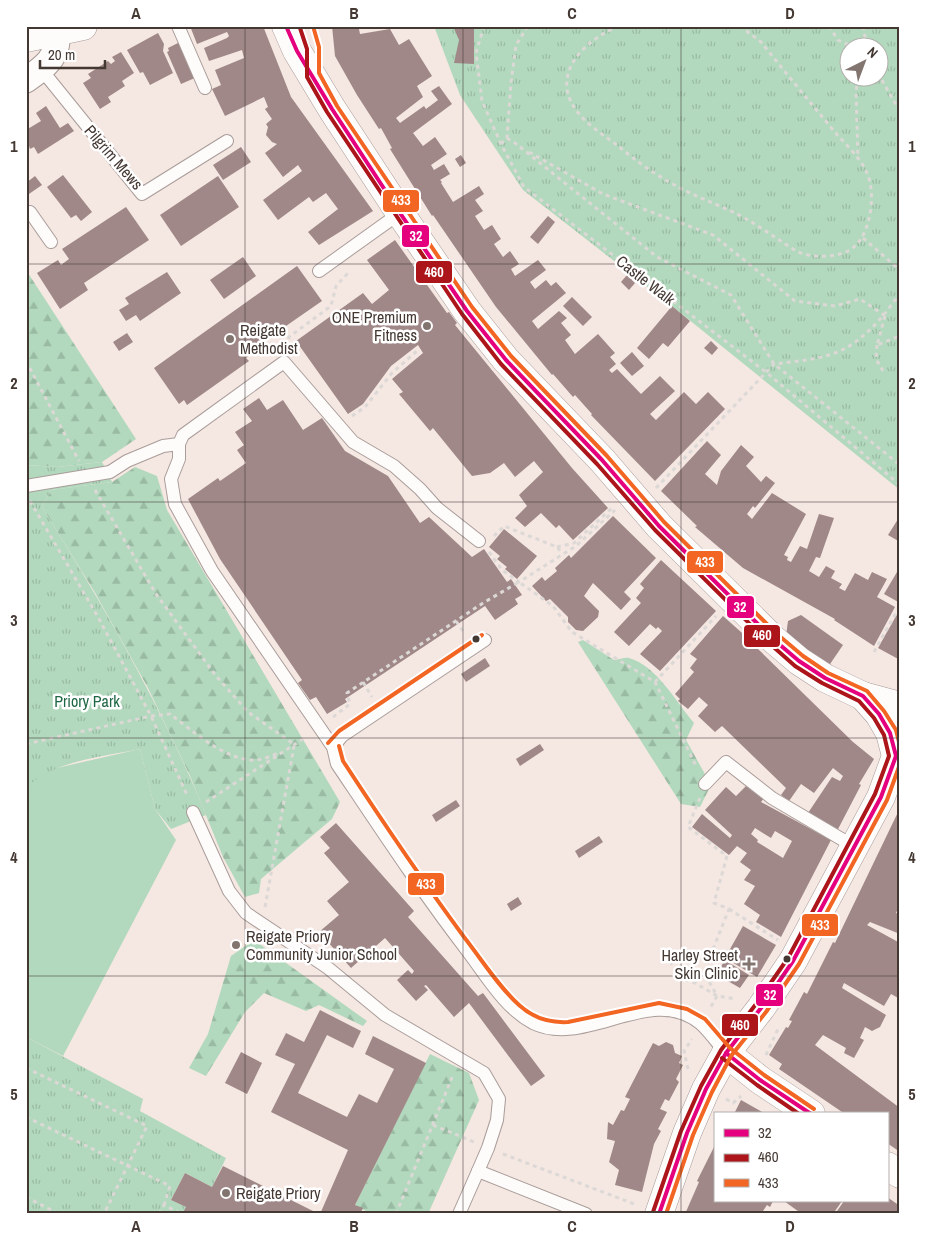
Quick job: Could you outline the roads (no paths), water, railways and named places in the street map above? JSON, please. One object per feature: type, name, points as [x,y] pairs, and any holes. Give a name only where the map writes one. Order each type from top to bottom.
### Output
[{"type":"main road","points":[[26,38],[83,26]]},
{"type":"main road","points":[[286,26],[297,51],[332,109],[400,213],[467,311],[506,360],[602,460],[649,516],[773,639],[799,661],[825,678],[863,696],[900,706]]},
{"type":"main road","points":[[306,26],[313,48],[313,75]]},
{"type":"main road","points":[[650,1210],[706,1089],[726,1053],[761,1008],[798,952],[882,796],[896,756],[890,733],[878,714],[863,696]]},
{"type":"main road","points":[[726,1053],[760,1080],[808,1112]]},
{"type":"main road","points":[[706,1089],[728,1076],[760,1080]]},
{"type":"main road","points":[[888,1167],[900,1174]]},
{"type":"street","points":[[34,75],[51,60],[56,52],[57,33]]},
{"type":"lane","points":[[178,26],[205,88]]},
{"type":"lane","name":"Pilgrim Mews","points":[[34,75],[142,194],[227,141]]},
{"type":"lane","points":[[26,214],[30,212],[52,242]]},
{"type":"lane","points":[[319,271],[400,213]]},
{"type":"lane","points":[[479,540],[437,508],[420,489],[394,466],[352,442],[284,362],[183,434],[179,444],[179,458],[171,479],[175,504],[212,571],[318,728],[333,747],[337,764],[419,887],[497,990],[516,1011],[533,1022],[552,1028],[569,1028],[660,1009],[685,1015],[701,1024],[726,1053]]},
{"type":"lane","points":[[28,492],[87,476],[110,472],[127,461],[163,446],[179,444]]},
{"type":"lane","points":[[333,747],[342,736],[486,640]]},
{"type":"lane","points":[[706,784],[726,762],[772,798],[855,847]]},
{"type":"lane","points":[[193,812],[229,891],[246,913],[328,968],[385,1015],[484,1073],[500,1099],[497,1120],[488,1148],[459,1214]]},
{"type":"lane","points":[[478,1171],[586,1214]]},
{"type":"place","name":"ONE Premium Fitness","points":[[427,326]]},
{"type":"place","name":"Reigate Methodist","points":[[230,339]]},
{"type":"place","name":"Reigate Priory Community Junior School","points":[[236,945]]},
{"type":"place","name":"Harley Street Skin Clinic","points":[[749,964]]},
{"type":"place","name":"Reigate Priory","points":[[226,1193]]},
{"type":"park label","name":"Priory Park","points":[[87,701]]}]
